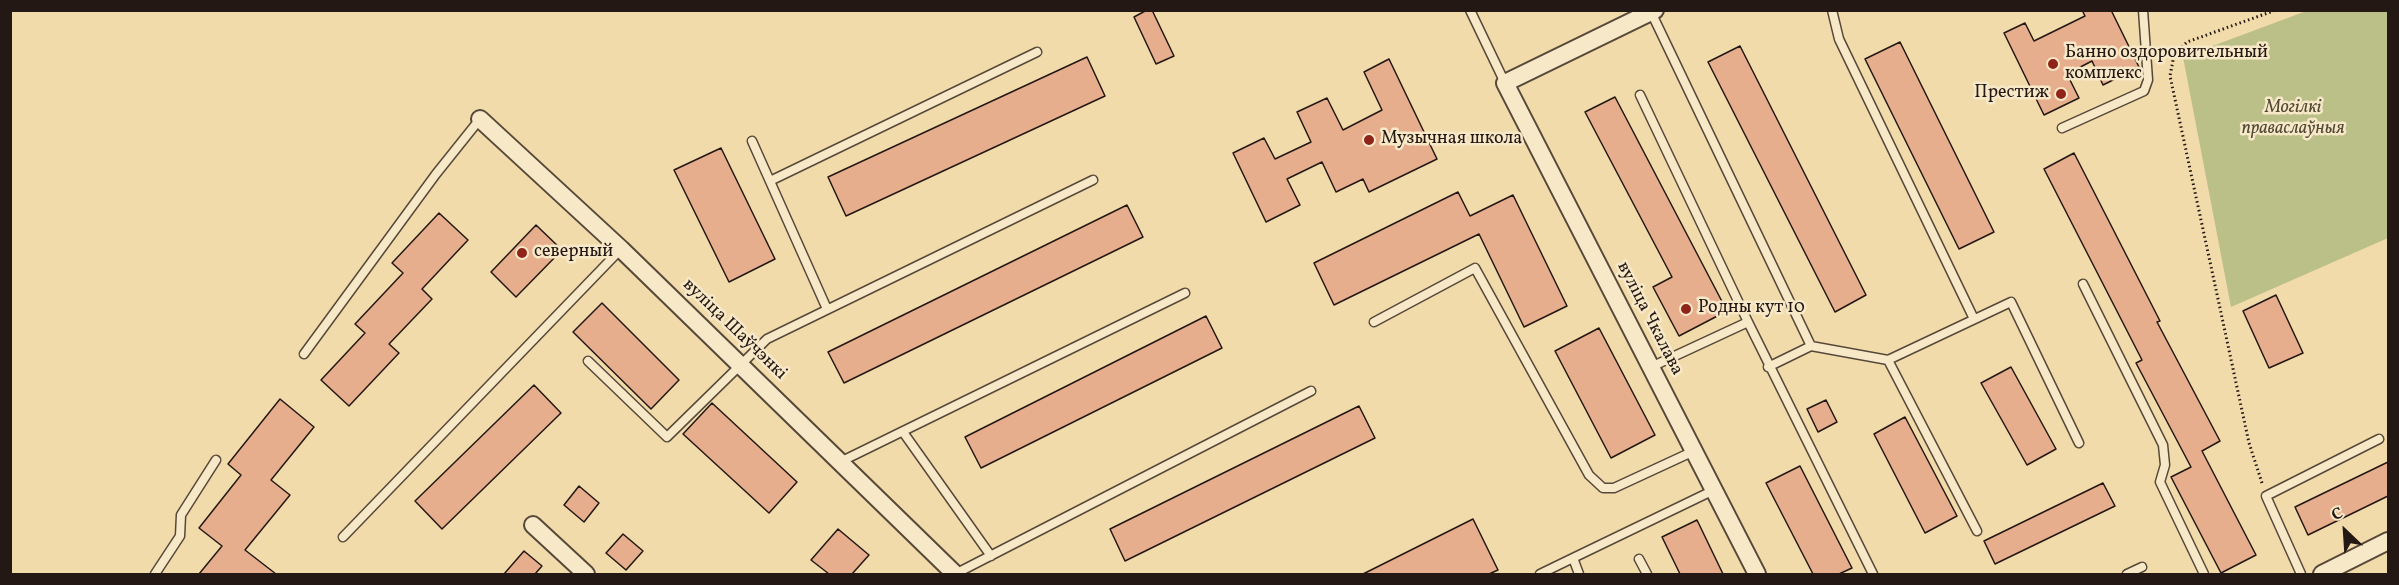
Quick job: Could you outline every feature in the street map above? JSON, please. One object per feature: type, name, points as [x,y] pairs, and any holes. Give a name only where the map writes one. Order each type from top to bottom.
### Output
[{"type":"street","points":[[1505,83],[1653,11]]},
{"type":"street","name":"вуліца Чкалава","points":[[1505,83],[1757,574]]},
{"type":"street","name":"вуліца Шаўчэнкі","points":[[480,119],[621,249],[955,574]]},
{"type":"street","points":[[532,525],[586,574]]},
{"type":"street","points":[[2322,574],[2388,541]]},
{"type":"lane","points":[[1470,10],[1505,83]]},
{"type":"lane","points":[[1832,10],[1839,39],[1974,319]]},
{"type":"lane","points":[[2062,128],[2144,91],[2148,81],[2143,10]]},
{"type":"lane","points":[[1653,11],[1811,346]]},
{"type":"lane","points":[[770,181],[1037,52]]},
{"type":"lane","points":[[1640,96],[1768,367],[1873,574]]},
{"type":"lane","points":[[304,354],[436,174],[480,119]]},
{"type":"lane","points":[[752,141],[827,309]]},
{"type":"lane","points":[[588,361],[667,437],[767,339],[1093,180]]},
{"type":"lane","points":[[343,537],[621,249]]},
{"type":"lane","points":[[1374,322],[1475,268],[1588,475],[1603,488],[1614,489],[1694,451]]},
{"type":"lane","points":[[2083,284],[2163,445],[2165,465],[2160,482],[2204,574]]},
{"type":"lane","points":[[840,462],[1185,293]]},
{"type":"lane","points":[[1768,367],[1811,346],[1888,360],[2011,302],[2079,443]]},
{"type":"lane","points":[[1651,367],[1748,322]]},
{"type":"lane","points":[[1888,360],[1977,531]]},
{"type":"lane","points":[[955,574],[1311,391]]},
{"type":"lane","points":[[903,432],[991,556]]},
{"type":"lane","points":[[2301,574],[2266,496],[2379,439]]},
{"type":"lane","points":[[155,574],[180,536],[181,515],[216,460]]},
{"type":"lane","points":[[1540,574],[1714,490]]},
{"type":"lane","points":[[1573,558],[1579,574]]},
{"type":"lane","points":[[1639,559],[1647,574]]},
{"type":"lane","points":[[2127,574],[2142,567]]},
{"type":"path","points":[[2266,496],[2249,443],[2170,76],[2174,56],[2187,42],[2277,10]]},
{"type":"green space","name":"Могілкі праваслаўныя","points":[[2309,10],[2388,11],[2388,238],[2231,307],[2183,57]]},
{"type":"building","points":[[1147,10],[1152,10],[1174,56],[1156,64],[1134,17]]},
{"type":"building","name":"Банно оздоровительный комплекс","points":[[2082,10],[2111,10],[2139,67],[2103,85],[2092,61],[2067,74],[2079,98],[2044,115],[2004,33],[2025,23],[2034,41],[2085,16]]},
{"type":"building","points":[[1900,42],[1994,232],[1959,249],[1865,59]]},
{"type":"building","points":[[1740,46],[1866,295],[1835,312],[1708,62]]},
{"type":"building","points":[[1087,57],[1105,96],[846,216],[828,177]]},
{"type":"building","name":"Музычная школа","points":[[1389,59],[1437,159],[1369,192],[1363,179],[1336,192],[1322,162],[1287,179],[1300,205],[1266,222],[1233,153],[1264,138],[1275,159],[1311,142],[1297,112],[1327,98],[1343,130],[1382,110],[1364,72]]},
{"type":"building","points":[[1615,97],[1727,311],[1679,336],[1653,287],[1672,277],[1585,112]]},
{"type":"building","points":[[721,148],[775,259],[729,282],[674,170]]},
{"type":"building","points":[[2074,153],[2160,321],[2157,322],[2220,441],[2202,451],[2256,555],[2221,573],[2171,477],[2191,467],[2136,363],[2142,360],[2044,169]]},
{"type":"building","points":[[1458,192],[1470,216],[1513,195],[1567,306],[1524,327],[1479,234],[1334,305],[1314,263]]},
{"type":"building","points":[[1127,205],[1143,237],[844,383],[828,352]]},
{"type":"building","points":[[439,213],[468,240],[422,289],[432,299],[389,344],[399,353],[349,406],[321,380],[365,333],[355,324],[403,273],[392,263]]},
{"type":"building","points":[[536,225],[562,250],[516,297],[491,272]]},
{"type":"building","points":[[2276,295],[2303,353],[2269,368],[2243,311]]},
{"type":"building","points":[[602,303],[679,380],[651,409],[573,332]]},
{"type":"building","points":[[1206,316],[1222,348],[981,468],[965,437]]},
{"type":"building","points":[[1599,328],[1655,435],[1611,458],[1555,351]]},
{"type":"building","points":[[2011,367],[2056,449],[2027,465],[1981,383]]},
{"type":"building","points":[[534,385],[561,413],[442,529],[415,501]]},
{"type":"building","points":[[280,399],[314,427],[271,480],[290,495],[245,550],[276,574],[199,574],[222,546],[199,528],[241,475],[228,464]]},
{"type":"building","points":[[1826,400],[1837,422],[1818,432],[1807,409]]},
{"type":"building","points":[[712,403],[797,482],[769,513],[683,434]]},
{"type":"building","points":[[1359,406],[1375,438],[1125,561],[1110,529]]},
{"type":"building","points":[[1905,417],[1957,516],[1925,533],[1874,434]]},
{"type":"building","points":[[2388,462],[2388,496],[2308,535],[2295,507]]},
{"type":"building","points":[[1800,466],[1852,568],[1839,574],[1813,574],[1766,483]]},
{"type":"building","points":[[2103,483],[2115,506],[1995,564],[1984,541]]},
{"type":"building","points":[[579,486],[599,503],[584,522],[564,505]]},
{"type":"building","points":[[1473,519],[1498,570],[1489,574],[1363,574]]},
{"type":"building","points":[[1697,520],[1723,574],[1680,574],[1662,537]]},
{"type":"building","points":[[838,529],[869,555],[852,574],[829,574],[811,560]]},
{"type":"building","points":[[623,534],[643,551],[626,570],[606,553]]},
{"type":"building","points":[[524,551],[542,566],[535,574],[504,574]]},
{"type":"place","name":"Банно оздоровительный комплекс","points":[[2053,64]]},
{"type":"place","name":"Престиж","points":[[2061,94]]},
{"type":"place","name":"Музычная школа","points":[[1369,140]]},
{"type":"place","name":"северный","points":[[522,253]]},
{"type":"place","name":"Родны кут 10","points":[[1686,309]]}]
